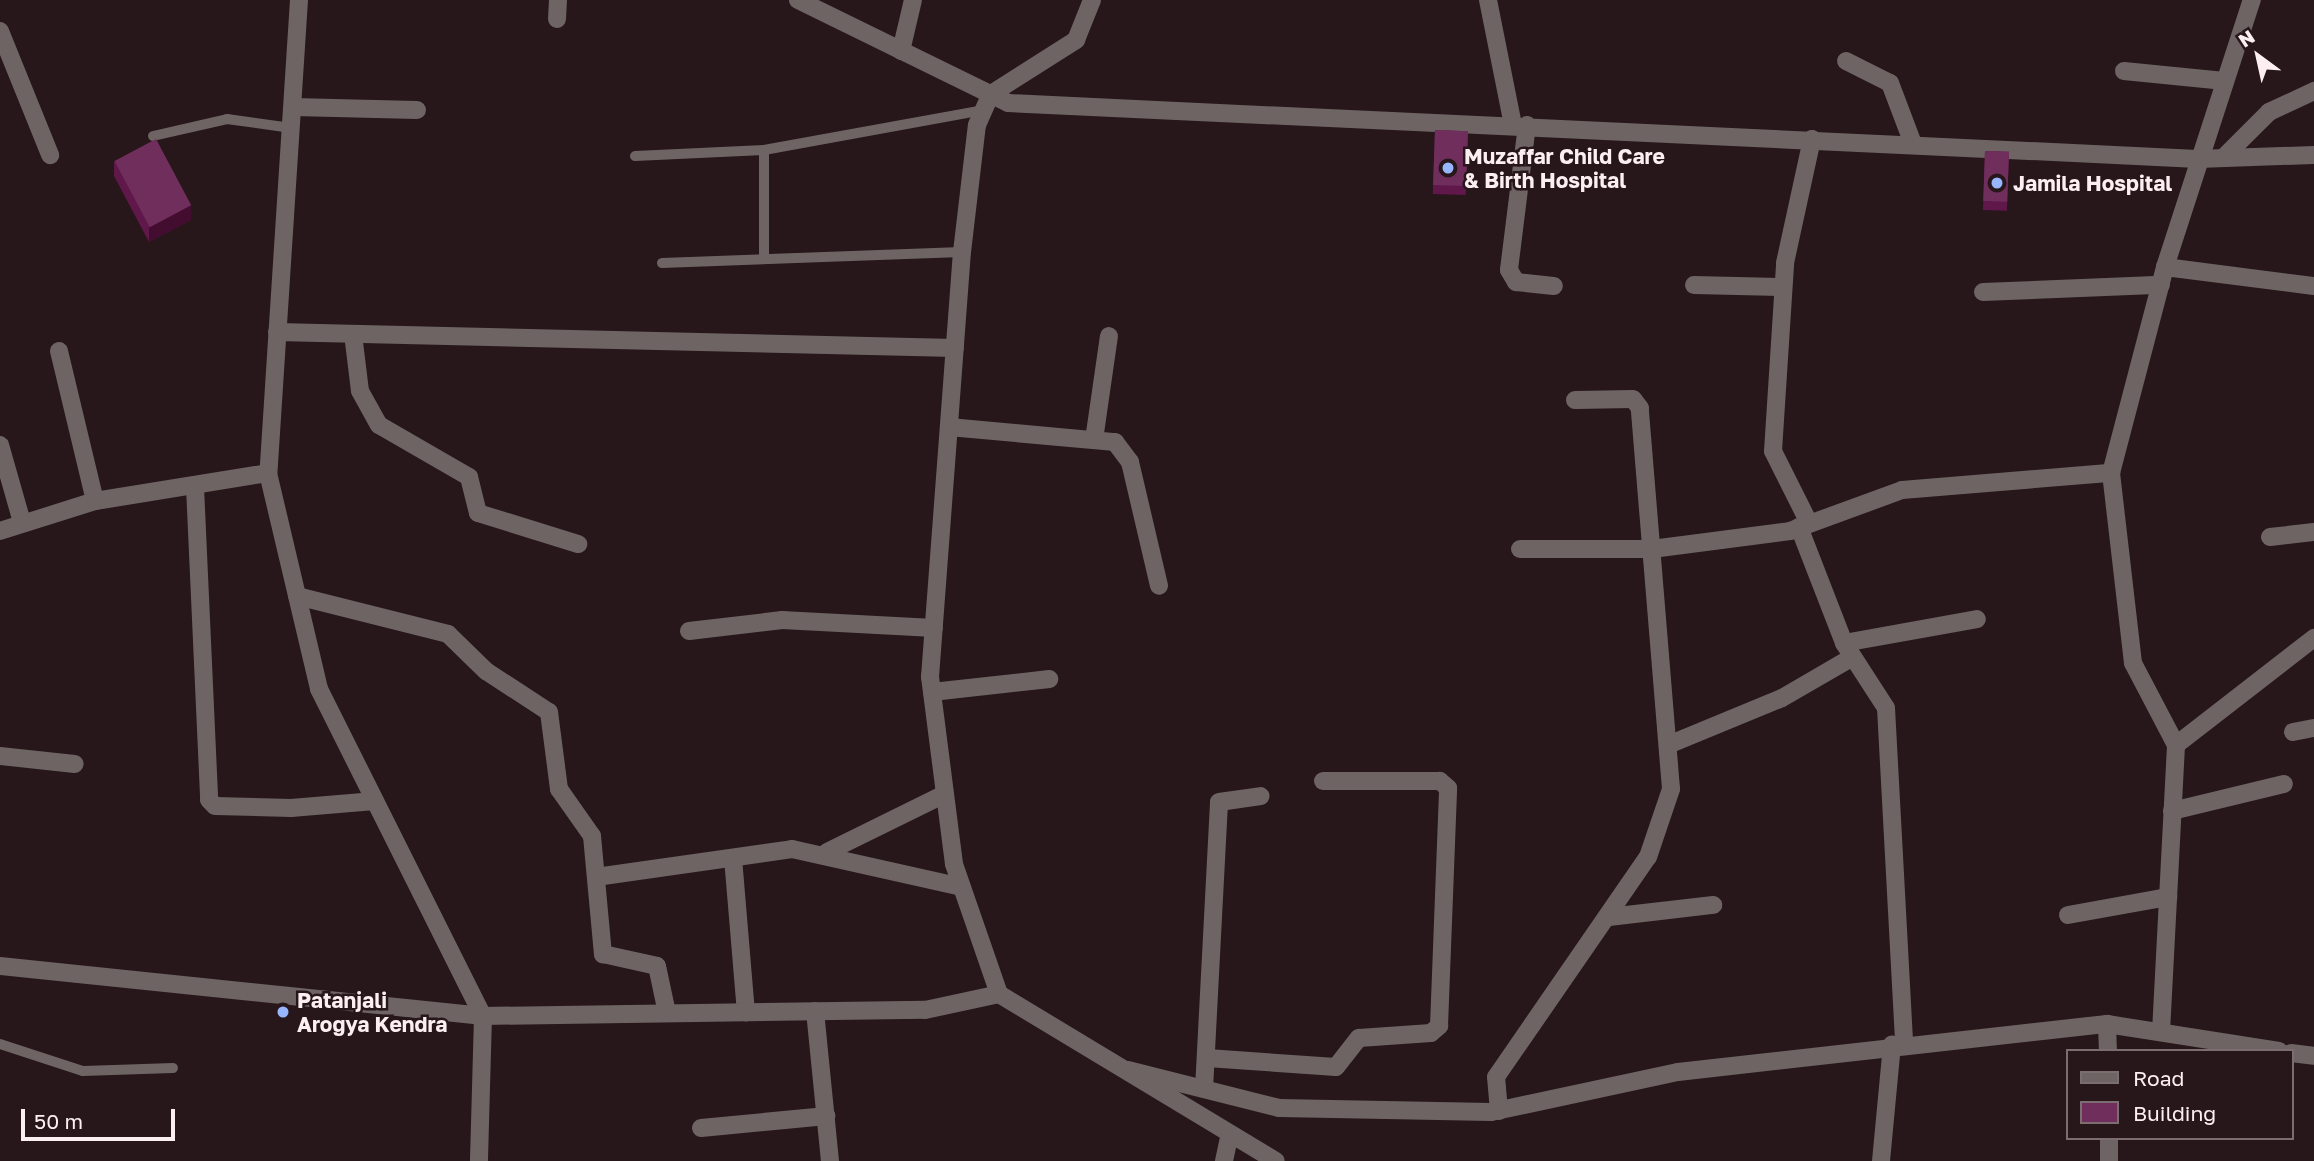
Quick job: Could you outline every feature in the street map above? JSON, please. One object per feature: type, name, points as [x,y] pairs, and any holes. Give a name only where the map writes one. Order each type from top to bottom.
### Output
[{"type":"street","points":[[299,0],[268,473],[319,689],[483,1016],[479,1161]]},
{"type":"street","points":[[557,19],[558,0]]},
{"type":"street","points":[[798,0],[901,51],[988,102],[2198,159],[2314,155]]},
{"type":"street","points":[[901,51],[913,0]]},
{"type":"street","points":[[1092,0],[1076,40],[988,102],[962,252],[934,628],[932,692],[945,794],[962,887],[999,994],[1229,1138],[1276,1161]]},
{"type":"street","points":[[1488,0],[1520,125],[1509,270],[1516,282],[1554,286]]},
{"type":"street","points":[[2161,1032],[2176,745],[2133,663],[2111,473],[2165,267],[2252,0]]},
{"type":"street","points":[[0,30],[50,155]]},
{"type":"street","points":[[1846,61],[1890,83],[1913,145]]},
{"type":"street","points":[[2124,71],[2225,81]]},
{"type":"street","points":[[2223,158],[2269,112],[2314,91]]},
{"type":"street","points":[[293,107],[417,110]]},
{"type":"street","points":[[1812,139],[1783,287],[1773,451],[1804,525],[1848,651],[1882,698],[1891,737],[1898,1044],[1881,1161]]},
{"type":"street","points":[[2165,267],[2314,286]]},
{"type":"street","points":[[1694,285],[1783,287]]},
{"type":"street","points":[[1983,292],[2161,285]]},
{"type":"street","points":[[277,332],[955,348]]},
{"type":"street","points":[[353,334],[360,391],[379,425],[469,477],[478,513],[578,544]]},
{"type":"street","points":[[1094,440],[1109,336]]},
{"type":"street","points":[[59,351],[95,502]]},
{"type":"street","points":[[1499,1111],[1494,1090],[1500,1070],[1609,917],[1664,822],[1671,789],[1640,408],[1633,399],[1575,400]]},
{"type":"street","points":[[949,427],[1115,442],[1130,462],[1159,586]]},
{"type":"street","points":[[0,445],[22,522]]},
{"type":"street","points":[[0,531],[22,522],[95,502],[268,473]]},
{"type":"street","points":[[1520,549],[1652,549],[1804,525],[1902,490],[2111,473]]},
{"type":"street","points":[[195,486],[209,800],[215,806],[291,808],[375,801]]},
{"type":"street","points":[[2270,537],[2314,532]]},
{"type":"street","points":[[297,596],[448,634],[486,671],[550,712],[559,789],[592,836],[603,954],[610,960],[654,963],[667,1013]]},
{"type":"street","points":[[1668,745],[1783,698],[1848,651],[1977,619]]},
{"type":"street","points":[[689,631],[795,620],[934,628]]},
{"type":"street","points":[[2176,745],[2314,638]]},
{"type":"street","points":[[932,692],[1049,679]]},
{"type":"street","points":[[2293,732],[2314,728]]},
{"type":"street","points":[[0,756],[75,764]]},
{"type":"street","points":[[1207,1058],[1336,1067],[1359,1038],[1431,1033],[1439,1026],[1448,788],[1440,781],[1322,781]]},
{"type":"street","points":[[2172,811],[2284,784]]},
{"type":"street","points":[[827,852],[945,794]]},
{"type":"street","points":[[1204,1089],[1219,802],[1261,796]]},
{"type":"street","points":[[596,877],[733,858],[827,852],[962,887]]},
{"type":"street","points":[[733,858],[746,1012]]},
{"type":"street","points":[[2068,915],[2168,897]]},
{"type":"street","points":[[1609,917],[1713,905]]},
{"type":"street","points":[[0,966],[483,1016],[925,1010],[999,994]]},
{"type":"street","points":[[815,1011],[830,1161]]},
{"type":"street","points":[[2107,1024],[2108,1049]]},
{"type":"street","points":[[1115,1066],[1279,1108],[1499,1111],[1678,1072],[1898,1044],[2107,1024],[2266,1049]]},
{"type":"street","points":[[2293,1053],[2314,1056]]},
{"type":"street","points":[[701,1128],[825,1116]]},
{"type":"street","points":[[1224,1161],[1229,1138]]},
{"type":"street","points":[[2109,1140],[2109,1161]]},
{"type":"lane","points":[[635,156],[764,150],[988,102]]},
{"type":"lane","points":[[153,136],[227,119],[291,128]]},
{"type":"lane","points":[[764,150],[764,259]]},
{"type":"lane","points":[[662,263],[962,252]]},
{"type":"lane","points":[[0,1044],[83,1071],[173,1068]]},
{"type":"building","points":[[1435,130],[1468,131],[1466,186],[1433,185]]},
{"type":"building","points":[[156,139],[191,205],[150,227],[115,161]]},
{"type":"building","points":[[1985,151],[2009,152],[2007,202],[1983,201]]},
{"type":"place","name":"Muzaffar Child Care & Birth Hospital","points":[[1448,168]]},
{"type":"place","name":"Jamila Hospital","points":[[1997,183]]},
{"type":"place","name":"Patanjali Arogya Kendra","points":[[283,1012]]}]
